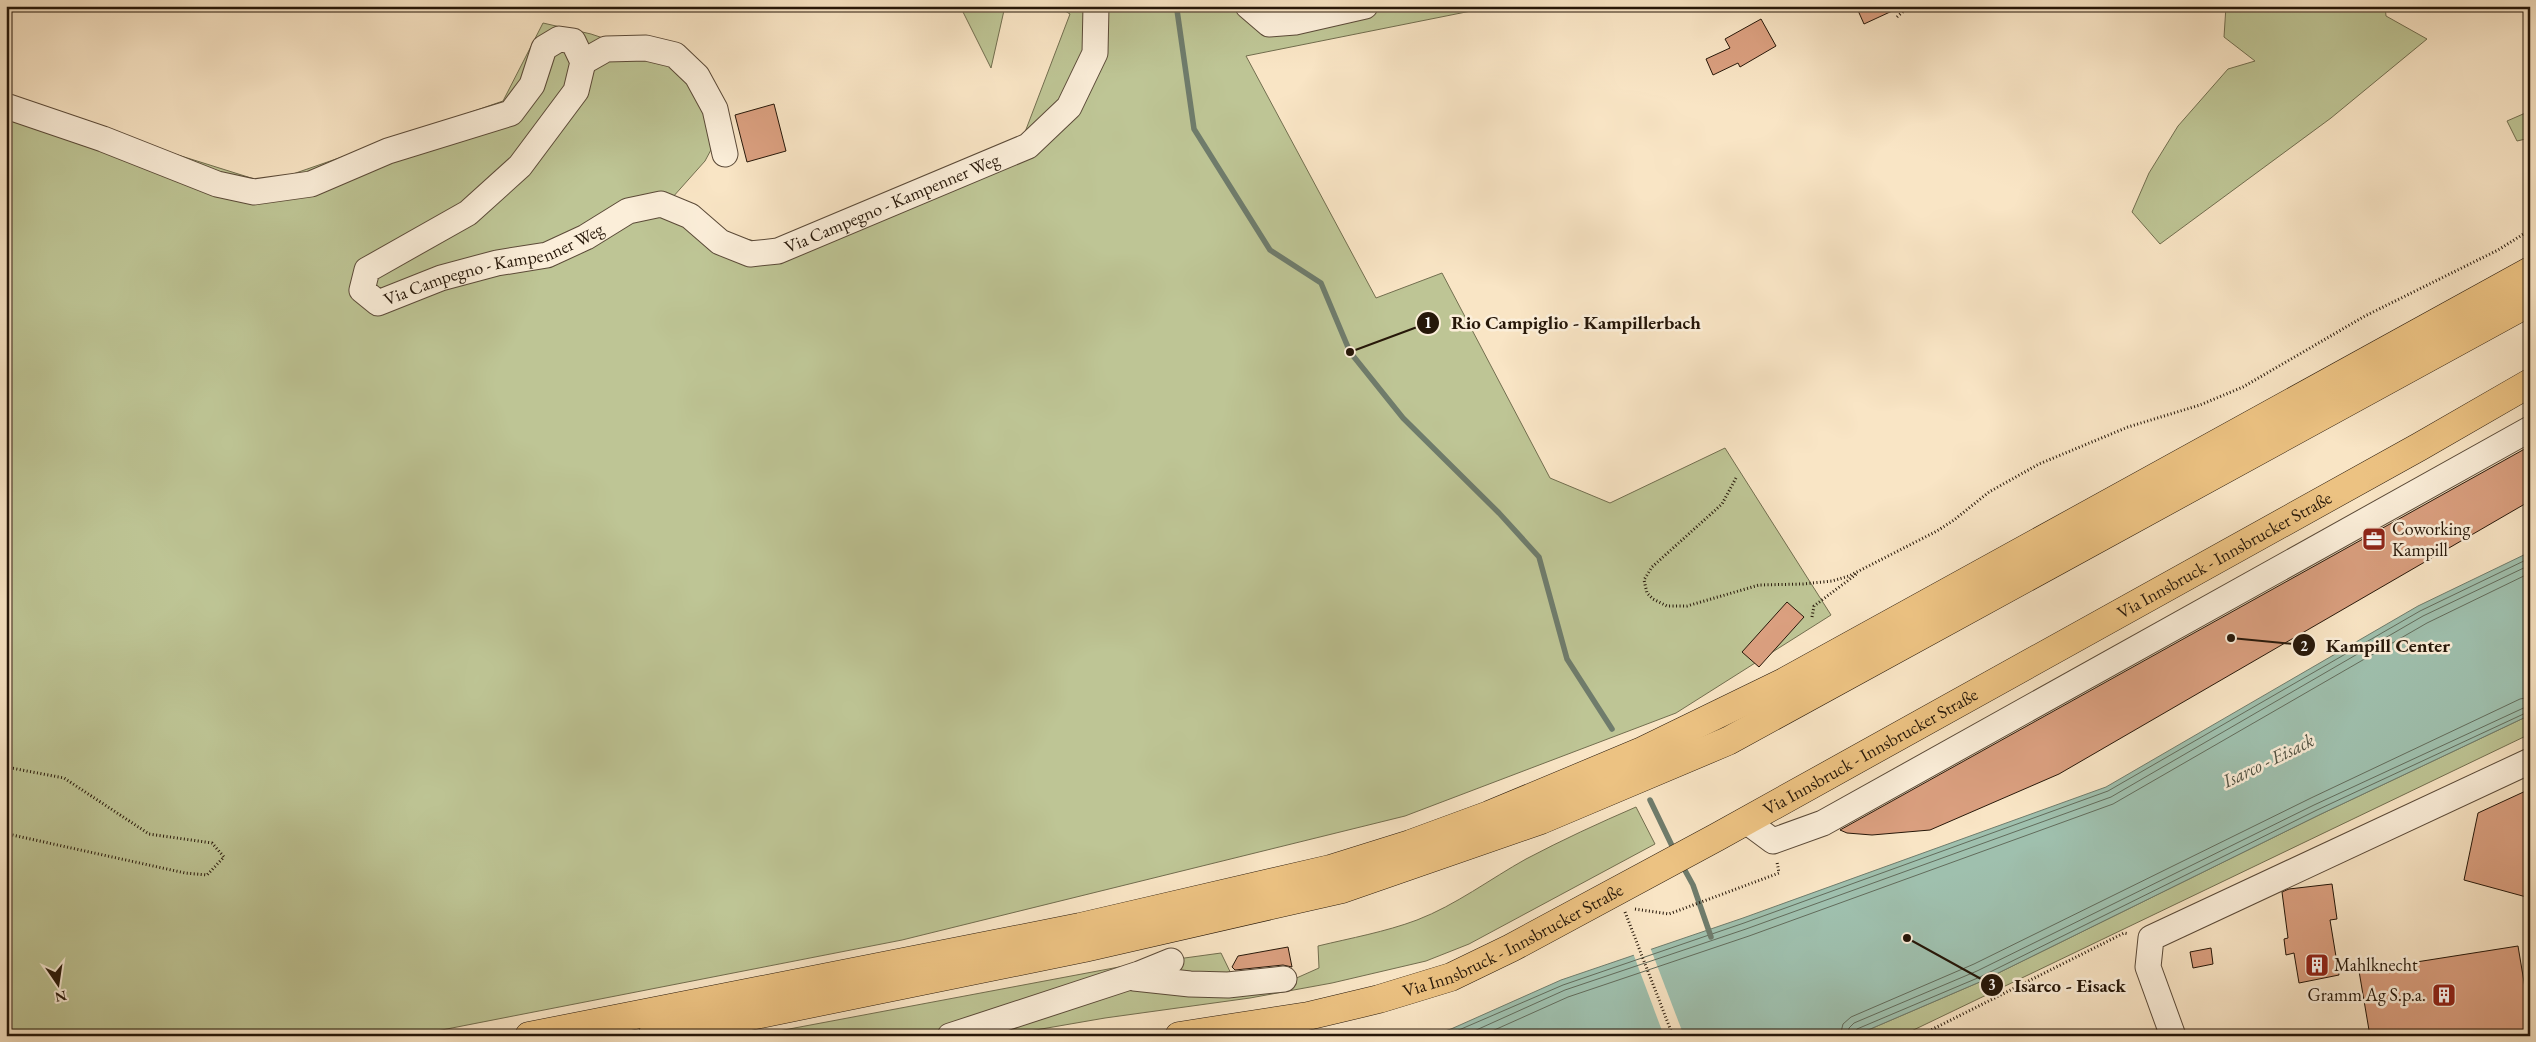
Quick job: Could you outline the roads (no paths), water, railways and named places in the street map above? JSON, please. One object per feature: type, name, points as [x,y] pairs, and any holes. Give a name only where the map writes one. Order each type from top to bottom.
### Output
[{"type":"main road","points":[[530,1036],[1080,927],[1330,869],[1410,844],[1489,815],[1640,752],[1784,682],[2530,271]]},
{"type":"main road","points":[[652,1036],[1084,948],[1342,889],[1541,820],[1728,741],[2530,302]]},
{"type":"main road","name":"Via Innsbruck - Innsbrucker Straße","points":[[1179,1036],[1308,1016],[1379,999],[1451,976],[1512,948],[1746,821],[2530,383]]},
{"type":"street","name":"Via Campegno - Kampenner Weg","points":[[583,62],[576,90],[520,166],[468,213],[366,270],[362,290],[378,303],[441,278],[497,263],[547,255],[586,237],[628,211],[661,204],[690,216],[720,242],[750,254],[778,252],[1028,146],[1069,107],[1095,54],[1096,6]]},
{"type":"street","points":[[1248,6],[1269,24],[1295,22],[1365,6]]},
{"type":"street","points":[[6,106],[103,139],[218,184],[254,192],[311,184],[388,151],[511,113],[532,85],[544,48],[559,39],[573,41],[583,62],[606,49],[646,48],[675,56],[697,76],[715,109],[725,154]]},
{"type":"street","points":[[1746,821],[1773,842],[1823,823],[2530,429]]},
{"type":"street","points":[[2209,564],[2229,596]]},
{"type":"street","points":[[2173,1036],[2148,967],[2151,938],[2530,761]]},
{"type":"street","points":[[950,1036],[1130,977],[1170,961]]},
{"type":"street","points":[[1130,977],[1190,984],[1228,985],[1284,979]]},
{"type":"water","points":[[2530,552],[2530,715],[2319,815],[1982,981],[1854,1036],[1429,1036],[1451,1029],[1561,980],[1743,918],[2106,787],[2418,606]]},
{"type":"waterway","points":[[1175,6],[1194,129],[1270,250],[1321,283],[1350,352],[1403,418],[1499,513],[1539,557],[1567,659],[1612,729]]},
{"type":"waterway","points":[[1650,800],[1675,852]]},
{"type":"waterway","points":[[1682,865],[1693,885],[1711,937]]},
{"type":"place","name":"Rio Campiglio - Kampillerbach","points":[[1350,352]]},
{"type":"place","name":"Coworking Kampill","points":[[2374,539]]},
{"type":"place","name":"Kampill Center","points":[[2231,638]]},
{"type":"place","name":"Isarco - Eisack","points":[[1907,938]]},
{"type":"place","name":"Mahlknecht","points":[[2317,965]]},
{"type":"place","name":"Gramm Ag S.p.a.","points":[[2444,995]]}]
